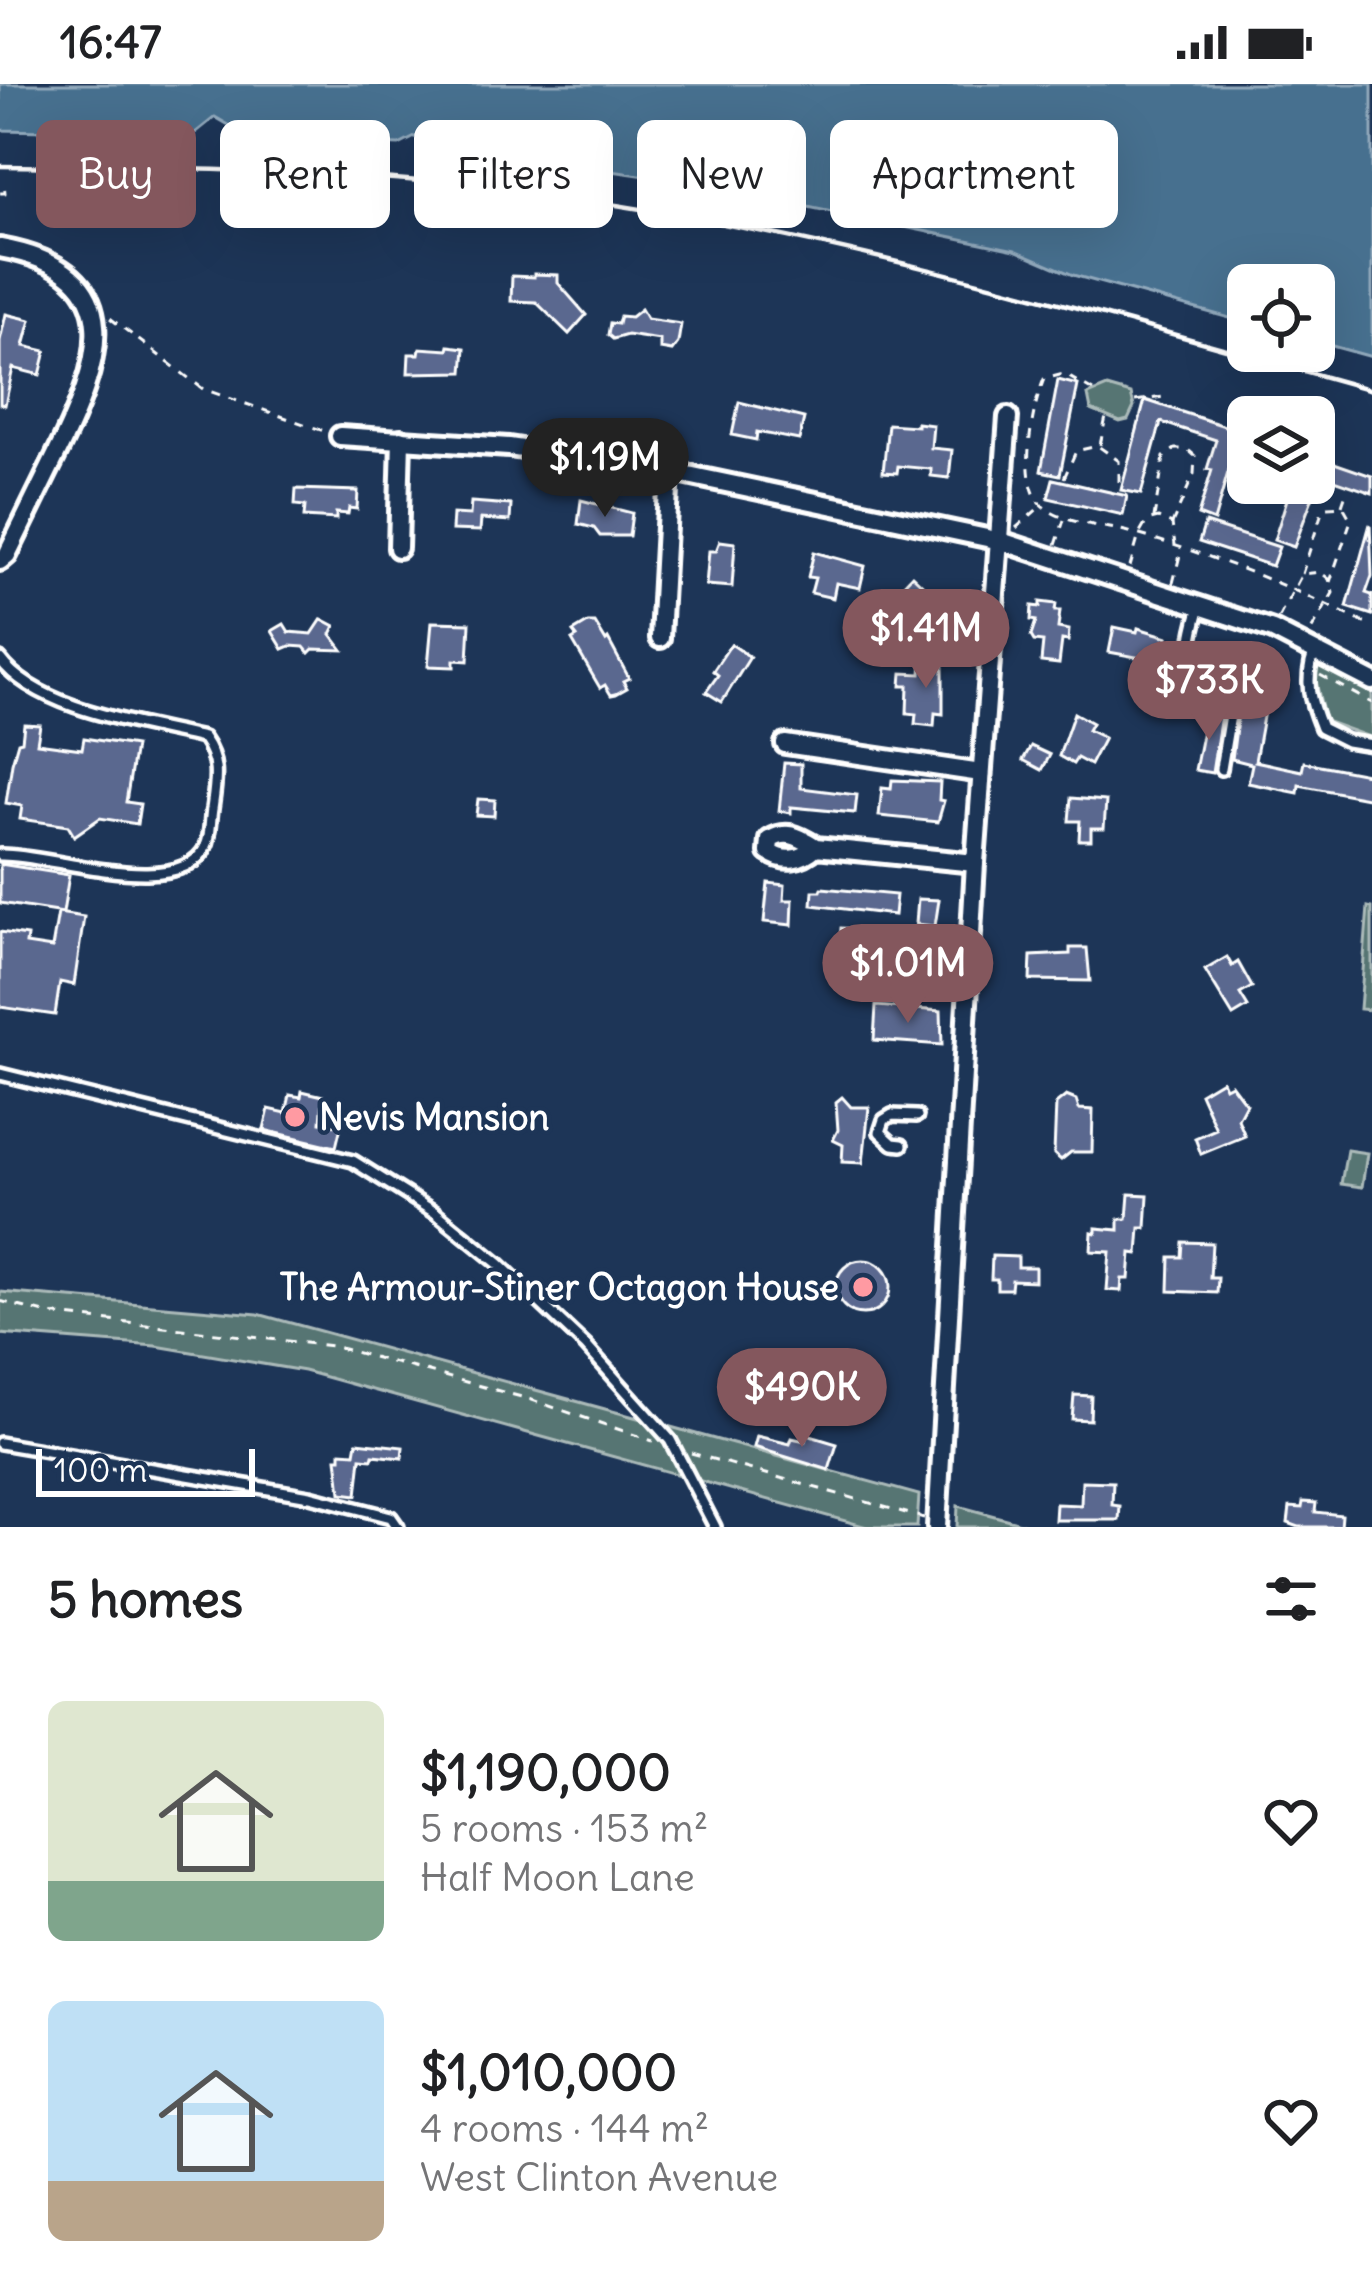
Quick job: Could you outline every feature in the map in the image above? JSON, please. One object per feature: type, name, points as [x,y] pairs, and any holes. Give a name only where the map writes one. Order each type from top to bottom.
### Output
[{"type":"street","points":[[0,248],[41,260],[74,281],[90,302],[97,346],[85,394],[0,561]]},
{"type":"street","points":[[937,1524],[975,863],[1008,417]]},
{"type":"street","points":[[340,436],[509,447],[669,471],[1001,541],[1273,630],[1311,660],[1372,681]]},
{"type":"street","points":[[398,548],[401,439]]},
{"type":"street","points":[[660,638],[669,471]]},
{"type":"street","points":[[785,744],[981,773]]},
{"type":"street","points":[[816,847],[975,863]]},
{"type":"lane","points":[[1200,606],[1188,646],[1190,686],[1199,702],[1231,709],[1221,769]]},
{"type":"lane","points":[[0,659],[26,686],[61,700],[203,738],[216,756],[217,777],[207,846],[195,860],[178,867],[136,875],[0,855]]},
{"type":"lane","points":[[1311,660],[1311,705],[1321,728],[1347,741],[1372,746]]},
{"type":"lane","points":[[0,1074],[353,1161],[436,1213],[499,1264],[586,1346],[674,1448],[715,1527]]},
{"type":"lane","points":[[902,1145],[893,1144],[880,1132],[884,1120],[892,1115],[917,1116]]},
{"type":"lane","points":[[0,1443],[310,1496],[391,1517],[398,1527]]},
{"type":"path","points":[[0,193],[4,193],[4,183]]},
{"type":"path","points":[[90,302],[203,389],[340,436]]},
{"type":"path","points":[[1093,391],[1064,374],[1044,379],[1033,406],[1029,486],[1042,506],[1292,587],[1372,627]]},
{"type":"path","points":[[1135,401],[1164,397]]},
{"type":"path","points":[[1100,447],[1106,417]]},
{"type":"path","points":[[1064,478],[1076,451],[1100,447],[1119,461],[1119,488]]},
{"type":"path","points":[[1126,582],[1139,535],[1154,518],[1164,457],[1174,448],[1187,448],[1195,456],[1196,467],[1172,524],[1175,546]]},
{"type":"path","points":[[1341,506],[1347,490]]},
{"type":"path","points":[[1001,541],[1042,506]]},
{"type":"path","points":[[1273,630],[1302,574],[1322,515],[1328,507],[1341,506]]},
{"type":"path","points":[[1330,582],[1351,520],[1341,506]]},
{"type":"path","points":[[1055,547],[1065,517]]},
{"type":"path","points":[[1154,518],[1172,524]]},
{"type":"path","points":[[1170,596],[1182,548]]},
{"type":"path","points":[[1302,574],[1320,572],[1333,593],[1310,634]]},
{"type":"path","points":[[1311,660],[1372,703]]},
{"type":"path","points":[[0,1301],[48,1315],[332,1346],[529,1399],[674,1448],[937,1524]]},
{"type":"green space","points":[[1107,387],[1131,394],[1134,407],[1128,420],[1120,422],[1091,410],[1088,395]]},
{"type":"green space","points":[[1319,664],[1372,691],[1372,738],[1325,721],[1314,673]]},
{"type":"green space","points":[[1368,907],[1372,908],[1372,1010],[1360,1009]]},
{"type":"green space","points":[[1347,1150],[1367,1153],[1362,1187],[1341,1184]]},
{"type":"green space","points":[[0,1292],[258,1314],[919,1495],[917,1527],[867,1527],[304,1371],[156,1346],[0,1334]]},
{"type":"green space","points":[[958,1506],[1035,1527],[957,1527]]},
{"type":"water","points":[[0,84],[1372,84],[1372,357],[1335,347],[1335,264],[1227,264],[1227,317],[1073,275],[1015,250],[909,228],[1118,228],[1118,120],[830,120],[830,212],[806,207],[806,120],[637,120],[637,175],[613,171],[613,120],[414,120],[414,138],[399,145],[390,145],[390,120],[215,117],[196,132],[196,120],[36,120],[36,131],[0,130]]},
{"type":"building","points":[[558,275],[558,283],[586,315],[569,334],[536,302],[511,301],[512,276]]},
{"type":"building","points":[[641,309],[647,319],[681,324],[672,351],[660,349],[660,340],[608,335],[610,323],[618,324],[620,316],[631,317]]},
{"type":"building","points":[[6,314],[31,320],[24,346],[46,351],[40,375],[13,368],[5,405],[0,404],[0,341]]},
{"type":"building","points":[[449,346],[465,348],[463,372],[408,373],[409,354],[419,354],[420,348],[448,350]]},
{"type":"building","points":[[1058,380],[1078,385],[1060,475],[1041,471]]},
{"type":"building","points":[[1145,400],[1227,427],[1227,476],[1214,521],[1198,515],[1216,440],[1161,422],[1141,494],[1121,490]]},
{"type":"building","points":[[739,402],[804,418],[799,440],[757,432],[756,440],[732,435]]},
{"type":"building","points":[[888,424],[933,425],[931,448],[952,450],[949,478],[931,476],[931,469],[898,466],[897,473],[883,472]]},
{"type":"building","points":[[1335,463],[1372,476],[1372,493],[1335,480]]},
{"type":"building","points":[[1053,479],[1127,496],[1123,515],[1048,498]]},
{"type":"building","points":[[296,489],[358,491],[357,509],[336,513],[336,519],[304,517],[305,506],[295,505]]},
{"type":"building","points":[[581,500],[632,513],[629,536],[600,536],[594,528],[578,524]]},
{"type":"building","points":[[471,502],[511,505],[510,521],[481,519],[480,531],[452,530],[453,514],[470,515]]},
{"type":"building","points":[[1285,504],[1310,504],[1294,547],[1274,540]]},
{"type":"building","points":[[1205,523],[1279,547],[1272,566],[1199,542]]},
{"type":"building","points":[[1370,524],[1372,576],[1366,593],[1372,595],[1372,615],[1347,607]]},
{"type":"building","points":[[720,541],[735,543],[732,587],[706,585],[709,551],[716,551]]},
{"type":"building","points":[[814,552],[865,566],[860,588],[836,583],[833,598],[811,593],[815,578],[808,577]]},
{"type":"building","points":[[912,575],[951,612],[936,628],[921,614],[913,622],[898,608],[905,600],[896,592]]},
{"type":"building","points":[[1040,602],[1056,604],[1058,628],[1069,630],[1068,641],[1062,640],[1059,664],[1041,662],[1043,642],[1031,636],[1036,621],[1031,620],[1032,606],[1040,607]]},
{"type":"building","points":[[322,619],[335,626],[331,634],[343,650],[283,649],[272,631],[284,624],[289,632],[312,634]]},
{"type":"building","points":[[432,622],[470,623],[468,661],[454,660],[454,667],[428,666]]},
{"type":"building","points":[[595,623],[608,639],[629,678],[623,681],[627,688],[616,694],[611,695],[605,685],[600,688],[572,640],[577,637],[573,632]]},
{"type":"building","points":[[1114,627],[1168,637],[1163,662],[1109,652]]},
{"type":"building","points":[[731,644],[750,657],[722,702],[706,692]]},
{"type":"building","points":[[922,657],[943,659],[943,714],[935,713],[934,726],[915,724],[916,714],[907,713],[908,686],[901,686],[902,673],[921,674]]},
{"type":"building","points":[[1205,669],[1252,678],[1249,696],[1266,700],[1255,761],[1302,771],[1304,762],[1372,775],[1372,799],[1299,785],[1298,793],[1248,783],[1252,764],[1232,759],[1239,705],[1201,690]]},
{"type":"building","points":[[1207,710],[1221,715],[1212,773],[1195,770]]},
{"type":"building","points":[[1074,713],[1092,723],[1088,730],[1104,738],[1090,765],[1077,758],[1073,764],[1059,756]]},
{"type":"building","points":[[24,724],[40,725],[37,743],[82,749],[84,738],[135,746],[126,802],[140,804],[137,824],[100,818],[74,836],[68,826],[20,819],[22,806],[6,803]]},
{"type":"building","points":[[1031,746],[1050,755],[1042,770],[1023,760]]},
{"type":"building","points":[[784,763],[801,764],[801,788],[857,795],[855,813],[791,807],[791,813],[779,811]]},
{"type":"building","points":[[892,780],[940,782],[939,800],[944,801],[938,822],[879,816],[882,788],[891,789]]},
{"type":"building","points":[[1071,798],[1106,801],[1104,828],[1091,828],[1091,840],[1079,840],[1080,821],[1069,821]]},
{"type":"building","points":[[478,799],[495,800],[494,816],[476,815]]},
{"type":"building","points":[[0,864],[69,875],[63,913],[0,903]]},
{"type":"building","points":[[768,883],[785,885],[784,900],[793,900],[792,925],[764,922]]},
{"type":"building","points":[[813,891],[896,895],[894,915],[812,905]]},
{"type":"building","points":[[918,899],[939,900],[935,926],[916,924]]},
{"type":"building","points":[[58,913],[84,917],[74,985],[60,982],[55,1015],[0,1007],[0,932],[27,936],[26,944],[52,948]]},
{"type":"building","points":[[841,928],[870,930],[869,943],[840,940]]},
{"type":"building","points":[[1070,948],[1087,948],[1090,981],[1030,980],[1031,956],[1070,954]]},
{"type":"building","points":[[1227,957],[1232,966],[1238,962],[1252,987],[1240,994],[1248,1007],[1233,1016],[1205,970]]},
{"type":"building","points":[[876,1006],[941,1011],[942,1045],[874,1040]]},
{"type":"building","points":[[1222,1080],[1246,1104],[1238,1119],[1245,1136],[1201,1154],[1195,1138],[1216,1129],[1200,1093]]},
{"type":"building","name":"Nevis Mansion","points":[[302,1091],[323,1096],[321,1122],[341,1126],[336,1147],[264,1130],[269,1109],[286,1113],[290,1095],[301,1097]]},
{"type":"building","points":[[1066,1096],[1076,1100],[1079,1109],[1093,1110],[1092,1152],[1071,1152],[1061,1160],[1054,1154],[1056,1104]]},
{"type":"building","points":[[842,1097],[851,1107],[869,1107],[863,1163],[842,1162],[843,1145],[833,1140],[838,1130],[836,1102]]},
{"type":"building","points":[[1129,1194],[1148,1195],[1146,1228],[1140,1228],[1138,1254],[1131,1253],[1129,1279],[1122,1279],[1121,1291],[1107,1290],[1110,1252],[1091,1251],[1092,1232],[1096,1228],[1119,1230],[1119,1219],[1127,1219]]},
{"type":"building","points":[[1183,1242],[1212,1243],[1210,1278],[1218,1278],[1217,1293],[1169,1291],[1170,1257],[1182,1257]]},
{"type":"building","points":[[992,1256],[1018,1257],[1018,1267],[1035,1267],[1035,1281],[1012,1280],[1011,1289],[997,1289],[997,1279],[991,1279]]},
{"type":"building","name":"The Armour-Stiner Octagon House","points":[[863,1260],[882,1268],[890,1287],[882,1306],[863,1314],[844,1306],[836,1287],[844,1268]]},
{"type":"building","points":[[1074,1395],[1091,1396],[1090,1420],[1072,1419]]},
{"type":"building","points":[[807,1435],[837,1444],[829,1470],[754,1447],[757,1436],[790,1444],[792,1438],[805,1441]]},
{"type":"building","points":[[357,1442],[403,1447],[402,1458],[361,1458],[357,1495],[341,1493],[337,1458],[341,1452],[355,1453]]},
{"type":"building","points":[[1082,1481],[1113,1482],[1112,1505],[1120,1506],[1119,1520],[1055,1520],[1056,1504],[1081,1505]]},
{"type":"building","points":[[1303,1502],[1316,1503],[1315,1512],[1342,1515],[1341,1527],[1288,1523],[1290,1507],[1302,1508]]},
{"type":"railway","points":[[0,166],[394,179],[633,208],[952,275],[1372,390]]},
{"type":"place","name":"Nevis Mansion","points":[[295,1117]]},
{"type":"place","name":"The Armour-Stiner Octagon House","points":[[863,1287]]}]
